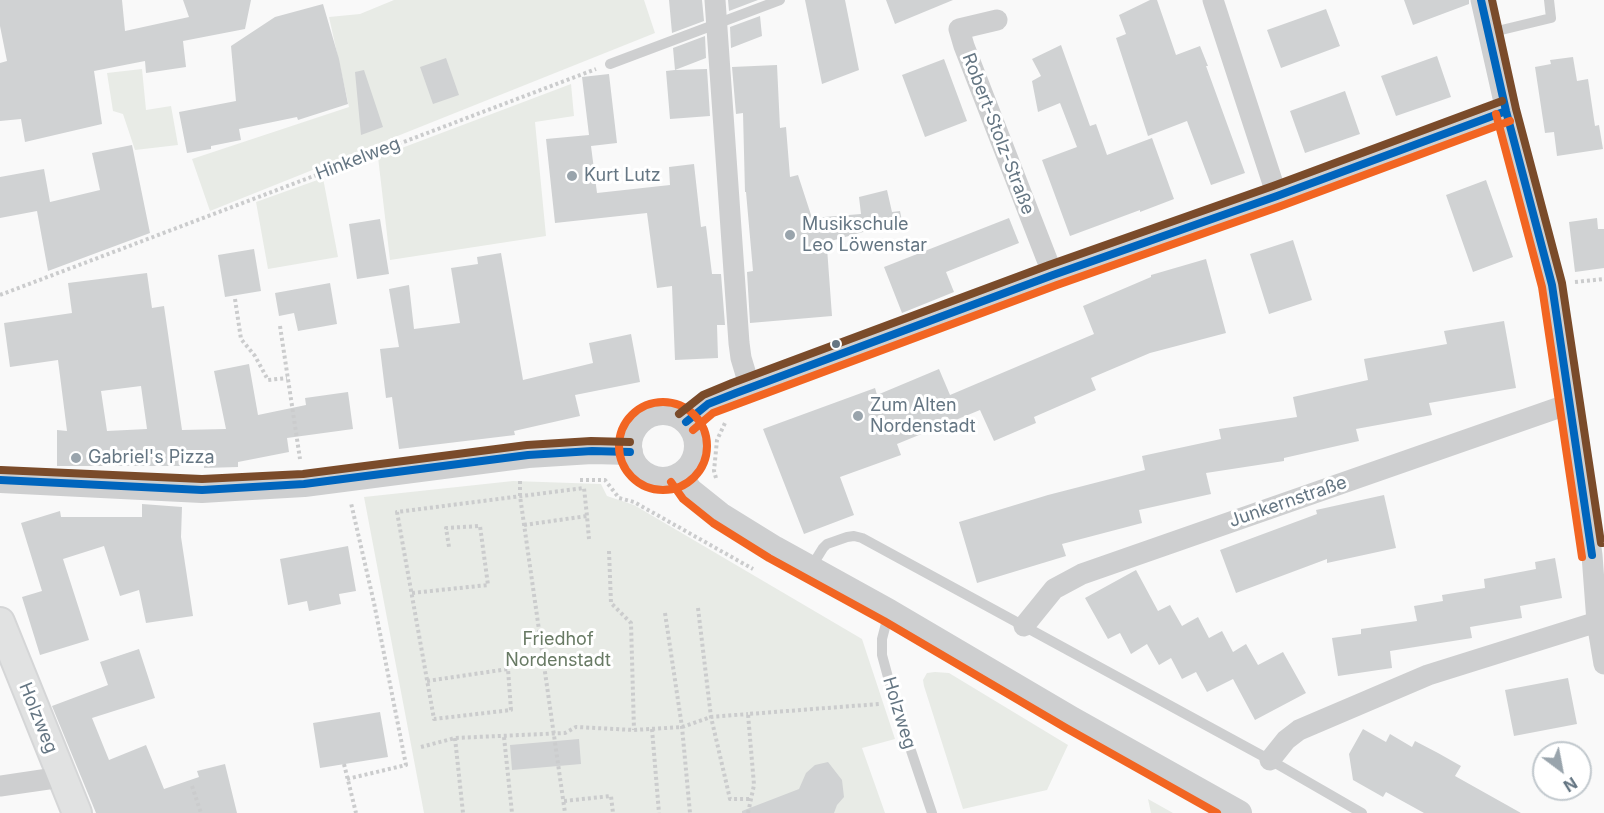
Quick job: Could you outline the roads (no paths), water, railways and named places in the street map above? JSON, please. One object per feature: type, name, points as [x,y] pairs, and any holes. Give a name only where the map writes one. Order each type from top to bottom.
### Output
[{"type":"main road","name":"Holzweg","points":[[0,622],[77,813]]},
{"type":"street","points":[[715,0],[739,343],[750,388]]},
{"type":"street","points":[[1213,0],[1277,196]]},
{"type":"street","points":[[1481,0],[1506,111],[1552,285],[1569,404],[1598,554],[1597,622],[1604,664]]},
{"type":"street","name":"Robert-Stolz-Straße","points":[[997,20],[959,29],[1053,275]]},
{"type":"street","points":[[686,422],[708,404],[750,388],[1053,275],[1277,196],[1506,111]]},
{"type":"street","name":"Junkernstraße","points":[[1024,626],[1054,589],[1082,574],[1569,404]]},
{"type":"street","points":[[666,412],[686,422],[696,439],[696,452],[692,464],[679,476],[663,480],[648,476],[637,468],[630,452],[630,442],[638,423],[647,416],[666,412]]},
{"type":"street","points":[[0,480],[202,489],[304,484],[528,455],[592,451],[630,452]]},
{"type":"street","points":[[679,476],[690,491],[720,515],[1071,719],[1239,813]]},
{"type":"street","points":[[1270,760],[1286,740],[1299,730],[1406,684],[1597,622]]},
{"type":"street","points":[[0,786],[62,777]]},
{"type":"lane","points":[[610,64],[780,0]]},
{"type":"lane","points":[[1489,33],[1551,18],[1549,0]]},
{"type":"lane","points":[[810,569],[827,544],[847,537],[862,538],[1270,760],[1362,813]]},
{"type":"lane","name":"Holzweg","points":[[889,612],[882,639],[882,655],[895,703],[932,813]]},
{"type":"place","name":"Kurt Lutz","points":[[572,176]]},
{"type":"place","name":"Musikschule Leo Löwenstar","points":[[790,235]]},
{"type":"place","name":"Zum Alten Nordenstadt","points":[[858,416]]},
{"type":"place","name":"Gabriel's Pizza","points":[[76,458]]},
{"type":"park label","name":"Friedhof Nordenstadt","points":[[558,650]]}]
